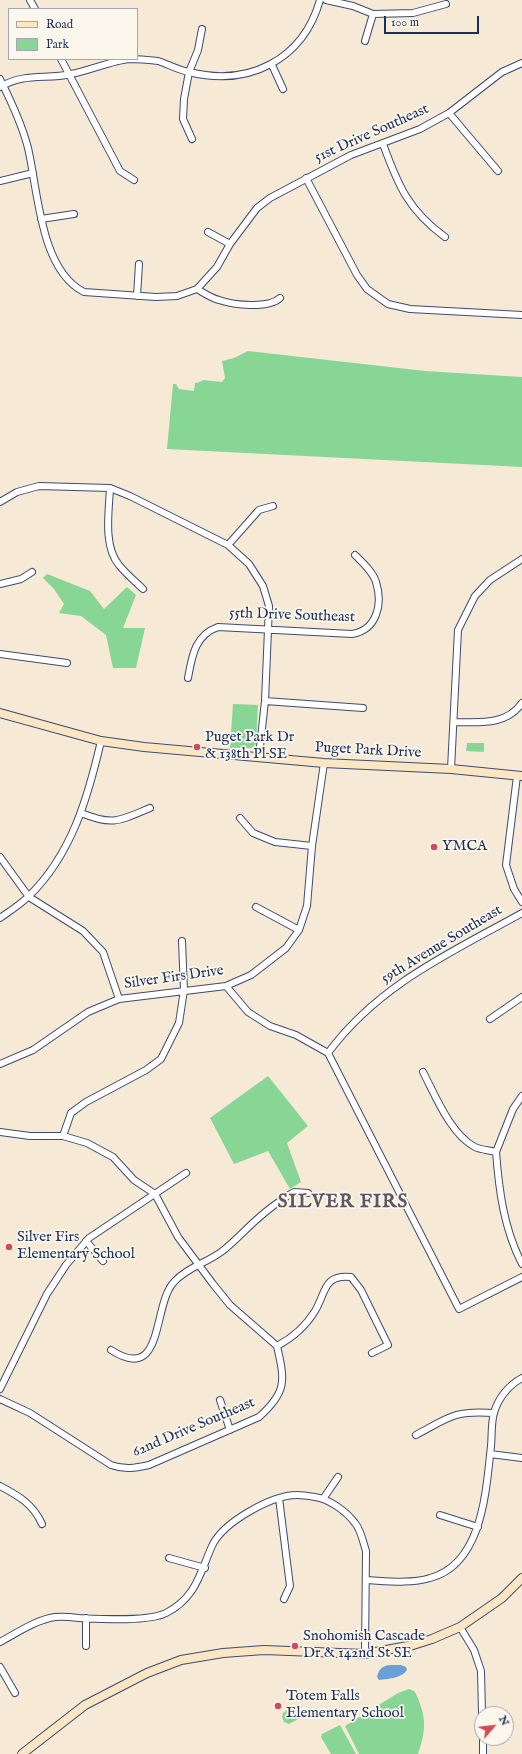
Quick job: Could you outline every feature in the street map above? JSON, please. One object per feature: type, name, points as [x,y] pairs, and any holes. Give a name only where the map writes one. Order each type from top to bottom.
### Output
[{"type":"street","points":[[138,60],[157,61],[189,72],[217,76],[242,75],[272,65],[291,49],[303,36],[316,16],[320,0]]},
{"type":"street","points":[[326,0],[353,6],[373,14],[413,13],[446,4]]},
{"type":"street","points":[[365,41],[373,14]]},
{"type":"street","points":[[192,139],[183,119],[184,99],[189,72],[198,50],[202,29]]},
{"type":"street","points":[[62,60],[120,171],[134,180]]},
{"type":"street","points":[[74,214],[41,219],[28,147],[20,122],[1,84],[35,76],[69,75],[125,60]]},
{"type":"street","name":"51st Drive Southeast","points":[[41,219],[48,244],[65,276],[76,288],[84,292],[93,293],[137,296],[177,296],[196,289],[217,267],[230,244],[257,208],[270,198],[351,155],[420,129],[449,113],[502,72],[522,63]]},
{"type":"street","points":[[272,65],[283,89]]},
{"type":"street","points":[[449,113],[498,171]]},
{"type":"street","points":[[383,144],[395,178],[410,205],[428,224],[445,237]]},
{"type":"street","points":[[0,181],[33,173]]},
{"type":"street","points":[[306,178],[357,275],[368,289],[388,304],[410,309],[522,316]]},
{"type":"street","points":[[208,232],[230,244]]},
{"type":"street","points":[[137,296],[139,264]]},
{"type":"street","points":[[196,289],[220,301],[250,305],[274,303],[280,298]]},
{"type":"street","points":[[0,502],[17,492],[39,486],[110,488],[130,496],[228,545],[249,564],[263,586],[269,606],[265,701],[259,756]]},
{"type":"street","points":[[110,488],[110,545],[118,564],[143,589]]},
{"type":"street","points":[[228,545],[259,510],[273,506]]},
{"type":"street","name":"55th Drive Southeast","points":[[188,678],[197,644],[210,630],[218,627],[267,628],[352,634],[361,632],[370,626],[377,614],[376,582],[369,570],[356,555]]},
{"type":"street","points":[[451,769],[458,630],[475,596],[490,580],[522,559]]},
{"type":"street","points":[[0,584],[21,578],[32,572]]},
{"type":"street","points":[[0,654],[66,663]]},
{"type":"street","points":[[265,701],[363,708]]},
{"type":"street","points":[[454,722],[486,722],[499,720],[511,714],[522,703]]},
{"type":"street","name":"Puget Park Drive","points":[[0,713],[101,741],[191,752],[259,756],[324,763],[451,769],[519,776]]},
{"type":"street","points":[[0,918],[29,897],[51,870],[65,848],[81,813],[91,783],[101,741]]},
{"type":"street","name":"Silver Firs Drive","points":[[0,1064],[33,1050],[88,1012],[119,999],[226,986],[251,975],[286,948],[300,930],[307,906],[312,846],[324,763]]},
{"type":"street","points":[[519,776],[506,865],[514,889],[522,902]]},
{"type":"street","points":[[81,813],[96,819],[112,822],[150,808]]},
{"type":"street","points":[[240,818],[253,833],[274,842],[312,846]]},
{"type":"street","points":[[0,857],[29,897],[83,931],[103,952],[119,999]]},
{"type":"street","points":[[256,907],[300,930]]},
{"type":"street","name":"59th Avenue Southeast","points":[[328,1053],[341,1036],[365,1010],[394,986],[522,913]]},
{"type":"street","points":[[63,1136],[71,1113],[86,1102],[146,1070],[161,1059],[179,1023],[184,990],[182,941]]},
{"type":"street","points":[[226,986],[248,1012],[270,1026],[296,1035],[328,1053],[459,1309],[522,1277]]},
{"type":"street","points":[[490,1019],[522,997]]},
{"type":"street","points":[[423,1072],[445,1113],[461,1136],[476,1147],[496,1152]]},
{"type":"street","points":[[522,1096],[513,1109],[496,1152],[498,1184],[505,1219],[514,1249],[522,1264]]},
{"type":"street","points":[[0,1132],[30,1136],[63,1136],[87,1143],[113,1157],[134,1180],[155,1194],[178,1236],[198,1265],[230,1305],[277,1346],[299,1332],[315,1311],[322,1294],[330,1282],[339,1276],[351,1277],[361,1290],[388,1345],[372,1353]]},
{"type":"street","points":[[0,1389],[47,1294],[66,1266],[86,1241],[186,1173]]},
{"type":"street","points":[[111,1350],[121,1356],[134,1359],[143,1356],[151,1349],[166,1296],[173,1282],[224,1250],[266,1209],[294,1192],[308,1193]]},
{"type":"street","points":[[86,1241],[103,1260]]},
{"type":"street","name":"62nd Drive Southeast","points":[[0,1399],[30,1413],[111,1465],[122,1469],[133,1469],[149,1465],[259,1417],[271,1407],[283,1385],[283,1372],[277,1346]]},
{"type":"street","points":[[366,1580],[401,1582],[430,1579],[452,1567],[470,1547],[478,1527],[483,1505],[494,1413],[502,1397],[512,1384],[522,1378]]},
{"type":"street","points":[[220,1400],[230,1430]]},
{"type":"street","points":[[416,1435],[452,1415],[463,1412],[494,1413]]},
{"type":"street","points":[[490,1454],[522,1458]]},
{"type":"street","points":[[323,1498],[338,1477]]},
{"type":"street","points":[[0,1486],[24,1499],[33,1509],[42,1524]]},
{"type":"street","points":[[0,1642],[41,1621],[56,1617],[156,1617],[166,1613],[192,1591],[205,1568],[212,1545],[230,1524],[265,1504],[279,1498],[297,1494],[323,1498],[341,1510],[355,1523],[366,1551],[365,1654]]},
{"type":"street","points":[[279,1498],[290,1586],[284,1599]]},
{"type":"street","points":[[440,1515],[478,1527]]},
{"type":"street","points":[[169,1558],[205,1568]]},
{"type":"street","points":[[22,1754],[85,1705],[147,1673],[181,1660],[223,1652],[264,1650],[365,1654],[419,1643],[460,1627],[502,1598],[522,1578]]},
{"type":"street","points":[[86,1618],[86,1646]]},
{"type":"street","points":[[460,1627],[474,1650],[481,1670],[482,1706]]},
{"type":"street","points":[[0,1667],[15,1693]]},
{"type":"green space","points":[[248,351],[425,371],[522,377],[522,467],[167,449],[173,384],[176,384],[179,389],[194,391],[195,383],[203,380],[222,382],[225,378],[222,361],[234,358]]},
{"type":"green space","points":[[47,574],[90,591],[104,609],[127,587],[136,595],[123,628],[145,628],[136,668],[113,668],[106,635],[81,616],[59,613],[64,604],[54,589],[43,578]]},
{"type":"green space","points":[[233,704],[258,705],[256,744],[252,748],[230,748]]},
{"type":"green space","points":[[467,743],[484,743],[484,752],[466,751]]},
{"type":"green space","points":[[268,1076],[308,1126],[287,1143],[301,1182],[290,1189],[268,1151],[234,1164],[210,1118]]},
{"type":"green space","points":[[409,1689],[414,1691],[416,1694],[424,1717],[423,1738],[418,1754],[359,1754],[345,1726],[398,1693]]},
{"type":"green space","points":[[287,1710],[315,1710],[289,1724],[284,1722],[282,1717],[283,1713]]},
{"type":"green space","points":[[340,1725],[356,1754],[331,1754],[321,1737],[322,1734]]},
{"type":"water","points":[[389,1665],[401,1665],[406,1667],[407,1670],[402,1675],[394,1678],[379,1680],[377,1677],[378,1672],[383,1667]]},
{"type":"place","name":"Puget Park Dr & 138th Pl SE","points":[[197,747]]},
{"type":"place","name":"YMCA","points":[[434,847]]},
{"type":"place","name":"Silver Firs Elementary School","points":[[9,1247]]},
{"type":"place","name":"Snohomish Cascade Dr & 142nd St SE","points":[[295,1646]]},
{"type":"place","name":"Totem Falls Elementary School","points":[[278,1706]]},
{"type":"district","name":"SILVER FIRS","points":[[343,1203]]}]
